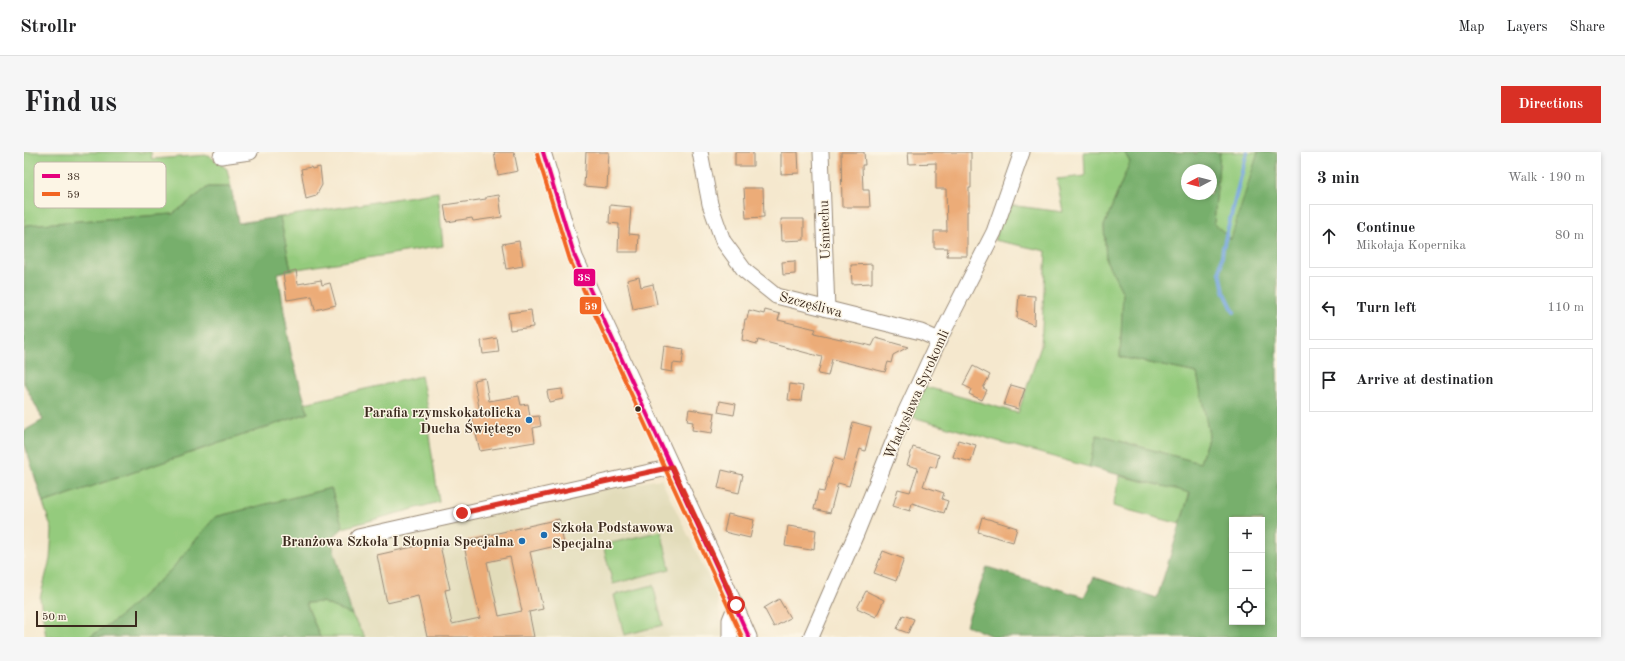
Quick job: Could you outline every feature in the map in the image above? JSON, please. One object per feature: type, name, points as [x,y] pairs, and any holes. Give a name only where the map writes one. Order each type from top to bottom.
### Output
[{"type":"street","points":[[221,156],[250,152]]},
{"type":"street","points":[[544,152],[575,257],[736,605],[749,637]]},
{"type":"street","name":"Szczęśliwa","points":[[700,152],[710,204],[723,241],[745,271],[776,296],[920,332],[939,340]]},
{"type":"street","name":"Uśmiechu","points":[[821,152],[827,309]]},
{"type":"street","name":"Władysława Syrokomli","points":[[811,637],[856,534],[904,415],[939,340],[994,232],[1022,152]]},
{"type":"street","points":[[358,537],[672,467]]},
{"type":"street","points":[[730,637],[730,620],[736,605]]},
{"type":"shaded area","points":[[661,479],[716,593],[724,637],[365,637],[352,615],[331,539]]},
{"type":"green space","points":[[24,152],[151,152],[152,159],[208,155],[227,169],[231,187],[208,187],[173,214],[24,226]]},
{"type":"green space","points":[[1084,152],[1124,152],[1130,162],[1104,226],[1106,260],[1123,293],[1120,357],[1197,373],[1209,435],[1200,463],[1097,435],[1089,467],[909,416],[923,386],[1018,413],[1041,346],[1046,251],[994,240],[1009,205],[1063,212],[1057,179],[1085,176]]},
{"type":"green space","points":[[1124,152],[1195,152],[1195,154],[1199,152],[1220,152],[1217,188],[1217,164],[1181,164],[1181,200],[1216,200],[1214,223],[1231,239],[1258,152],[1277,152],[1277,637],[994,637],[966,625],[987,567],[1084,597],[1094,577],[1157,598],[1190,493],[1089,467],[1097,435],[1200,463],[1209,435],[1197,373],[1120,357],[1123,293],[1106,260],[1104,226],[1130,162]]},
{"type":"green space","points":[[1220,152],[1271,152],[1246,293],[1214,223]]},
{"type":"green space","points":[[208,187],[231,187],[238,223],[280,217],[291,270],[278,273],[291,353],[308,413],[43,503],[24,442],[24,431],[43,420],[24,383],[24,226],[173,214]]},
{"type":"green space","points":[[438,192],[443,246],[291,270],[280,217]]},
{"type":"green space","points":[[421,376],[429,413],[426,415],[439,502],[343,528],[331,488],[215,517],[171,570],[117,619],[89,637],[46,637],[40,598],[50,559],[52,530],[43,503],[308,413],[305,403]]},
{"type":"green space","points":[[1120,476],[1190,492],[1180,524],[1113,506]]},
{"type":"green space","points":[[331,488],[343,528],[331,539],[352,615],[322,602],[306,603],[320,637],[89,637],[117,619],[171,570],[215,517]]},
{"type":"green space","points":[[661,531],[670,569],[613,584],[603,545]]},
{"type":"green space","points":[[653,585],[663,625],[624,635],[614,595]]},
{"type":"green space","points":[[322,602],[352,615],[365,637],[320,637],[306,603]]},
{"type":"building","points":[[494,152],[514,152],[518,171],[498,175]]},
{"type":"building","points":[[586,152],[609,152],[607,188],[584,186]]},
{"type":"building","points":[[735,152],[753,152],[753,166],[735,166]]},
{"type":"building","points":[[781,152],[798,152],[799,173],[781,174]]},
{"type":"building","points":[[841,152],[864,152],[865,165],[862,165],[863,190],[869,190],[870,207],[842,207]]},
{"type":"building","points":[[908,152],[971,152],[971,188],[969,188],[969,211],[967,211],[967,256],[947,256],[948,248],[934,248],[934,231],[947,231],[946,189],[936,189],[936,163],[909,164]]},
{"type":"building","points":[[311,167],[312,169],[320,167],[322,185],[316,196],[306,199],[301,169]]},
{"type":"building","points":[[744,188],[763,188],[764,217],[746,218]]},
{"type":"building","points":[[499,195],[502,217],[473,221],[472,218],[447,222],[444,205],[486,199],[486,197]]},
{"type":"building","points":[[610,205],[631,207],[629,234],[639,235],[638,252],[618,252],[619,224],[609,223]]},
{"type":"building","points":[[781,219],[804,219],[804,240],[782,241]]},
{"type":"building","points":[[519,241],[523,266],[506,269],[502,244]]},
{"type":"building","points":[[795,261],[795,274],[783,275],[782,262]]},
{"type":"building","points":[[872,264],[872,283],[852,284],[851,265]]},
{"type":"building","points":[[296,270],[298,284],[321,280],[322,285],[330,283],[336,305],[315,310],[312,296],[287,300],[283,273]]},
{"type":"building","points":[[639,277],[641,287],[653,284],[657,304],[633,309],[627,280]]},
{"type":"building","points":[[1019,295],[1035,296],[1034,325],[1017,318]]},
{"type":"building","points":[[531,310],[533,327],[510,330],[508,313]]},
{"type":"building","points":[[749,310],[764,314],[765,310],[780,314],[778,320],[816,329],[814,333],[872,346],[876,338],[908,347],[893,355],[891,363],[888,362],[885,372],[832,359],[828,376],[818,374],[822,357],[758,340],[757,344],[742,340],[745,319],[747,319]]},
{"type":"building","points":[[497,338],[499,352],[483,354],[481,341]]},
{"type":"building","points":[[664,346],[684,349],[682,364],[673,363],[672,372],[661,370]]},
{"type":"building","points":[[973,366],[990,375],[983,388],[987,390],[982,400],[969,394],[971,389],[963,385]]},
{"type":"building","points":[[485,378],[489,401],[519,396],[521,405],[528,404],[530,417],[539,416],[541,426],[533,428],[535,442],[480,451],[471,414],[480,413],[474,380]]},
{"type":"building","points":[[790,384],[803,386],[801,401],[788,400]]},
{"type":"building","points":[[1011,385],[1025,389],[1018,409],[1004,405]]},
{"type":"building","points":[[562,389],[563,399],[549,402],[547,391]]},
{"type":"building","points":[[720,401],[736,404],[734,415],[718,412]]},
{"type":"building","points":[[689,409],[715,413],[712,433],[692,430],[693,422],[687,421]]},
{"type":"building","points":[[853,422],[871,427],[865,451],[860,449],[849,486],[838,483],[830,513],[814,509],[818,491],[824,492],[834,458],[844,461]]},
{"type":"building","points":[[958,440],[976,445],[971,462],[953,457]]},
{"type":"building","points":[[913,447],[939,455],[936,468],[930,466],[923,486],[944,493],[942,499],[948,501],[944,513],[912,503],[910,511],[893,506],[898,489],[910,492],[918,468],[907,465]]},
{"type":"building","points":[[722,470],[743,475],[739,493],[718,488]]},
{"type":"building","points":[[728,514],[754,520],[750,538],[724,532]]},
{"type":"building","points":[[982,517],[1017,528],[1013,542],[978,532]]},
{"type":"building","points":[[559,519],[564,544],[530,552],[543,609],[529,612],[534,637],[427,637],[418,596],[387,603],[377,555],[439,541],[450,589],[445,590],[452,624],[480,618],[463,541]],"holes":[[[510,557],[522,611],[499,616],[487,562]]]},
{"type":"building","points":[[788,526],[816,530],[814,549],[811,548],[811,550],[785,546]]},
{"type":"building","points":[[883,551],[904,559],[896,581],[874,573]]},
{"type":"building","points":[[866,591],[884,600],[876,617],[857,608]]},
{"type":"building","points":[[779,599],[790,618],[774,627],[764,608]]},
{"type":"building","points":[[903,615],[914,619],[908,633],[897,629]]},
{"type":"waterway","points":[[1234,312],[1224,291],[1220,272],[1223,248],[1247,152]]},
{"type":"transit line","name":"38","points":[[543,152],[575,257],[749,637]]},
{"type":"transit line","name":"59","points":[[537,154],[570,260],[742,637]]},
{"type":"place","name":"Parafia rzymskokatolicka Ducha Świętego","points":[[529,420]]},
{"type":"place","name":"Szkoła Podstawowa Specjalna","points":[[544,535]]},
{"type":"place","name":"Branżowa Szkoła I Stopnia Specjalna","points":[[522,541]]},
{"type":"route","points":[[462,513],[672,467],[736,605]]}]
